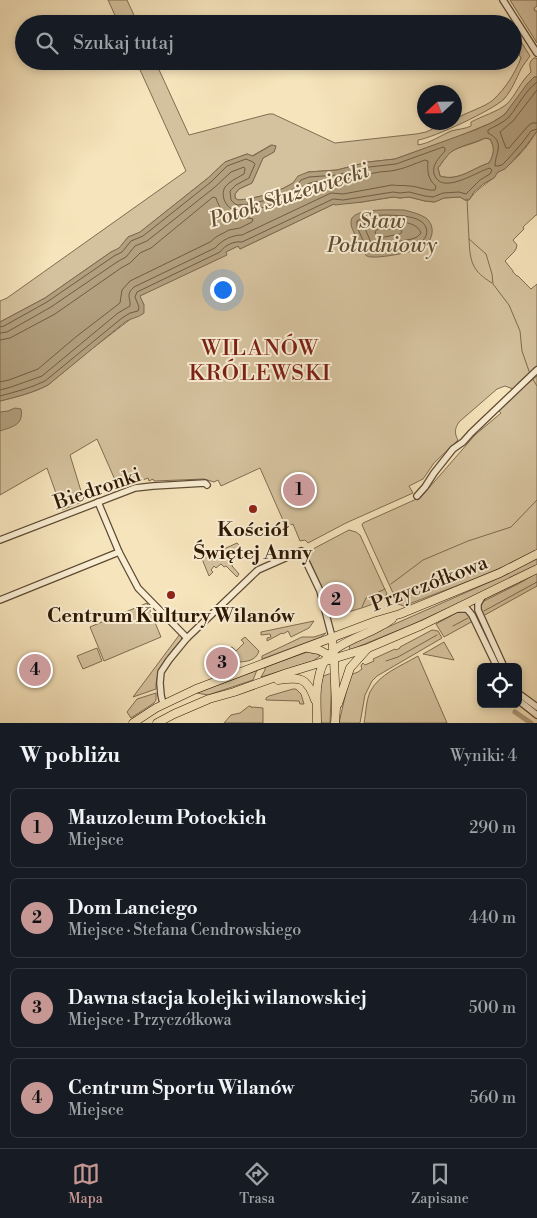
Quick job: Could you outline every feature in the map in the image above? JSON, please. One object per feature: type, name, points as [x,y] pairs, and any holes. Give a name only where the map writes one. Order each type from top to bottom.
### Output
[{"type":"main road","name":"Przyczółkowa","points":[[133,723],[163,704],[196,689],[332,637],[400,614],[500,573],[537,554]]},
{"type":"main road","name":"Przyczółkowa","points":[[157,723],[209,699],[264,682],[331,657],[368,648],[537,569]]},
{"type":"main road","points":[[317,723],[318,683],[331,657],[348,642],[378,628],[400,614]]},
{"type":"main road","points":[[332,637],[331,657],[336,708]]},
{"type":"main road","points":[[303,648],[319,650],[331,657]]},
{"type":"main road","points":[[334,723],[336,708],[350,668],[368,648]]},
{"type":"main road","points":[[264,682],[289,678],[302,679],[308,684],[317,707]]},
{"type":"street","points":[[503,0],[513,15]]},
{"type":"street","points":[[522,30],[537,53]]},
{"type":"street","points":[[417,496],[454,449],[536,371]]},
{"type":"street","name":"Biedronki","points":[[0,540],[135,488],[204,483],[207,485]]},
{"type":"street","points":[[98,502],[119,552],[138,588],[187,638]]},
{"type":"street","points":[[163,704],[160,683],[162,672],[187,638],[258,570],[301,551],[320,591],[332,637]]},
{"type":"street","points":[[0,600],[119,552]]},
{"type":"street","points":[[485,594],[478,604],[478,610],[502,663]]},
{"type":"street","points":[[449,611],[462,609],[470,611],[495,663]]},
{"type":"street","points":[[522,696],[537,707]]},
{"type":"street","points":[[522,703],[537,715]]},
{"type":"shaded area","points":[[108,0],[127,0],[134,15],[115,15]]},
{"type":"shaded area","points":[[510,0],[537,0],[537,6],[534,8],[537,11],[537,43],[522,19],[522,15],[519,15]]},
{"type":"shaded area","points":[[522,43],[530,56],[522,68]]},
{"type":"shaded area","points":[[534,58],[537,59],[537,77],[534,77],[505,114],[491,123],[457,137],[395,159],[368,162],[337,170],[308,172],[284,188],[266,195],[238,200],[235,198],[235,194],[239,189],[252,183],[263,158],[274,152],[276,146],[271,145],[252,156],[247,154],[225,162],[208,178],[139,233],[128,237],[119,249],[111,252],[45,298],[0,322],[0,301],[7,298],[186,171],[140,70],[159,70],[189,135],[269,114],[273,114],[335,143],[430,130],[445,130],[418,140],[418,145],[451,131],[462,130],[471,126],[471,122],[507,104],[531,72],[530,63],[532,60]]},
{"type":"shaded area","points":[[515,70],[521,70],[512,88],[504,99],[488,110],[462,123],[462,116],[489,103],[506,85]]},
{"type":"shaded area","points":[[537,131],[537,215],[523,227],[524,229],[513,240],[517,245],[516,249],[505,261],[513,272],[531,289],[537,284],[537,366],[513,389],[505,386],[497,389],[459,422],[456,431],[458,440],[434,463],[423,479],[409,486],[413,493],[346,523],[308,543],[305,540],[300,541],[293,524],[286,527],[260,468],[221,486],[218,480],[214,482],[204,479],[154,481],[153,479],[149,481],[148,478],[119,489],[97,439],[70,455],[84,501],[62,510],[47,468],[0,495],[0,401],[30,393],[48,385],[132,318],[144,305],[139,296],[226,255],[225,252],[238,246],[240,249],[334,204],[393,197],[409,197],[434,202],[444,198],[460,197],[469,200],[517,157]]},
{"type":"shaded area","points":[[485,138],[490,139],[493,145],[493,154],[489,163],[459,176],[440,176],[438,168],[451,152]]},
{"type":"shaded area","points":[[537,376],[537,550],[505,566],[404,606],[398,604],[362,525],[363,523],[421,497],[475,435],[501,413],[498,410]]},
{"type":"shaded area","points":[[349,530],[360,535],[387,594],[371,605],[338,615],[308,557],[311,554],[311,550]]},
{"type":"shaded area","points":[[237,543],[241,547],[236,552],[234,549],[227,555],[233,563],[232,566],[239,574],[237,577],[226,566],[224,567],[221,564],[216,568],[214,566],[211,570],[213,572],[209,576],[202,559]]},
{"type":"shaded area","points":[[537,559],[537,566],[501,584],[411,625],[350,650],[349,645],[354,642],[501,577]]},
{"type":"shaded area","points":[[537,573],[537,586],[483,616],[480,608],[484,601]]},
{"type":"shaded area","points":[[147,603],[161,637],[104,661],[90,627]]},
{"type":"shaded area","points":[[460,611],[468,613],[473,621],[444,637],[436,624]]},
{"type":"shaded area","points":[[314,621],[309,628],[291,637],[288,631],[267,641],[267,638],[271,637],[270,634],[261,635],[261,632]]},
{"type":"shaded area","points":[[432,630],[438,631],[442,638],[377,676],[372,681],[365,695],[360,723],[339,723],[350,675],[362,669],[363,663],[365,665],[374,661],[373,659],[396,650]]},
{"type":"shaded area","points":[[326,633],[321,637],[262,659],[262,656],[302,637],[314,637]]},
{"type":"shaded area","points":[[180,634],[181,640],[160,668],[156,689],[133,697]]},
{"type":"shaded area","points":[[245,637],[259,651],[258,654],[253,659],[236,662],[230,648],[232,647],[236,651],[244,643],[241,640]]},
{"type":"shaded area","points":[[444,642],[454,660],[423,654]]},
{"type":"shaded area","points":[[97,648],[102,661],[83,669],[77,656]]},
{"type":"shaded area","points":[[307,652],[320,656],[313,661],[261,677],[265,667]]},
{"type":"shaded area","points":[[418,656],[447,723],[364,723],[368,699],[374,686],[385,675]]},
{"type":"shaded area","points":[[257,670],[253,680],[208,695],[197,693]]},
{"type":"shaded area","points":[[332,673],[330,723],[320,723],[320,687],[323,676]]},
{"type":"shaded area","points":[[296,689],[301,694],[304,704],[300,704],[299,701],[266,700],[269,696]]},
{"type":"shaded area","points":[[156,693],[154,703],[131,718],[127,712],[137,699]]},
{"type":"shaded area","points":[[249,706],[252,708],[263,708],[263,723],[224,723],[231,715],[240,713]]},
{"type":"water","points":[[534,77],[537,77],[537,131],[511,163],[505,169],[498,172],[494,178],[483,184],[474,192],[469,200],[460,197],[444,198],[435,202],[409,197],[393,197],[334,204],[240,249],[238,246],[226,252],[227,255],[140,296],[144,305],[144,313],[125,322],[48,385],[30,393],[0,401],[0,322],[45,298],[119,248],[128,237],[140,232],[208,178],[225,162],[247,154],[253,156],[272,145],[276,146],[274,152],[263,158],[252,183],[239,189],[235,194],[235,198],[238,200],[266,195],[284,188],[293,183],[298,176],[308,172],[337,170],[368,162],[395,159],[475,130],[505,114]],"holes":[[[485,138],[490,139],[493,151],[489,163],[459,176],[440,176],[438,168],[451,152]]]},
{"type":"water","name":"Staw Południowy","points":[[404,210],[421,215],[429,221],[432,233],[429,241],[419,249],[403,253],[377,257],[367,256],[353,230],[352,218],[369,211]]},
{"type":"water","points":[[15,408],[21,409],[21,419],[13,426],[0,431],[0,412]]},
{"type":"waterway","name":"Potok Służewiecki","points":[[467,199],[469,239],[486,254],[493,284],[509,305],[520,331],[522,351],[530,374]]},
{"type":"waterway","points":[[469,239],[473,265],[485,279],[492,283]]},
{"type":"waterway","name":"Potok Służewiecki","points":[[532,378],[537,386]]},
{"type":"waterway","name":"Potok Służewiecki","points":[[391,584],[423,560],[468,541],[511,527],[537,500]]},
{"type":"waterway","points":[[484,611],[537,582]]},
{"type":"waterway","name":"Potok Służewiecki","points":[[362,607],[366,598],[385,589]]},
{"type":"waterway","points":[[453,626],[468,618]]},
{"type":"waterway","points":[[386,661],[398,657],[437,635]]},
{"type":"waterway","points":[[515,712],[531,723]]},
{"type":"place","name":"Mauzoleum Potockich","points":[[299,490]]},
{"type":"place","name":"Kościół Świętej Anny","points":[[253,509]]},
{"type":"place","name":"Centrum Kultury Wilanów","points":[[171,595]]},
{"type":"place","name":"Dom Lanciego","points":[[336,600]]},
{"type":"place","name":"Dawna stacja kolejki wilanowskiej","points":[[222,663]]},
{"type":"place","name":"Centrum Sportu Wilanów","points":[[35,670]]},
{"type":"district","name":"WILANÓW KRÓLEWSKI","points":[[260,360]]}]
